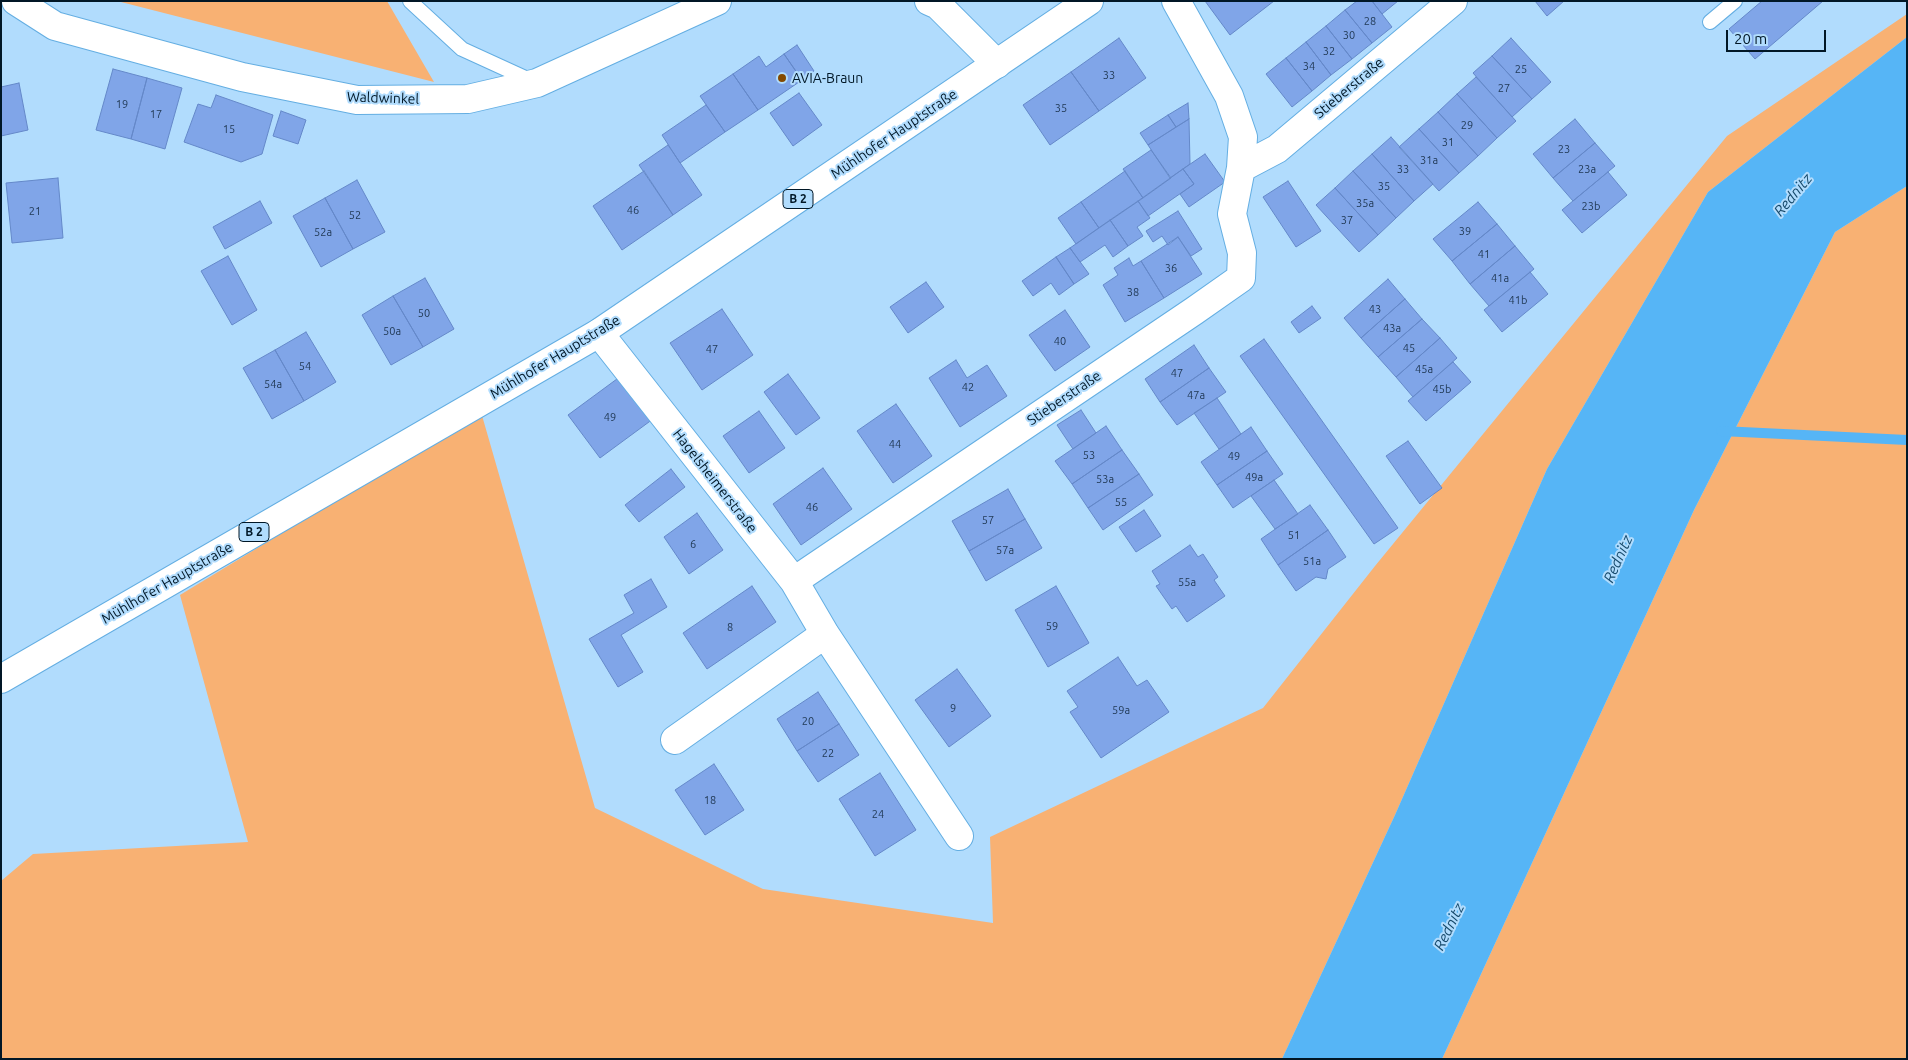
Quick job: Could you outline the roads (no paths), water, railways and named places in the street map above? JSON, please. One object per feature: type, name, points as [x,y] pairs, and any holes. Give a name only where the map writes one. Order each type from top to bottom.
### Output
[{"type":"street","name":"Waldwinkel","points":[[16,1],[55,26],[242,77],[357,100],[468,99],[537,83],[717,1]]},
{"type":"street","name":"Mühlhofer Hauptstraße","points":[[1,679],[599,333],[1089,1]]},
{"type":"street","name":"Stieberstraße","points":[[794,581],[1241,278],[1242,253],[1232,214],[1241,168],[1243,137],[1229,96],[1176,1]]},
{"type":"street","name":"Stieberstraße","points":[[1241,168],[1277,149],[1452,1]]},
{"type":"street","points":[[937,3],[997,64]]},
{"type":"street","name":"Hagelsheimerstraße","points":[[599,333],[794,581],[825,634],[959,836]]},
{"type":"street","points":[[675,740],[825,634]]},
{"type":"lane","points":[[410,1],[462,49],[537,83]]},
{"type":"lane","points":[[1710,22],[1735,1]]},
{"type":"water","name":"Rednitz","points":[[1907,37],[1907,186],[1835,232],[1694,510],[1442,1059],[1282,1059],[1395,815],[1547,469],[1708,192]]},
{"type":"waterway","points":[[1721,431],[1907,440]]},
{"type":"place","name":"AVIA-Braun","points":[[782,78]]}]
